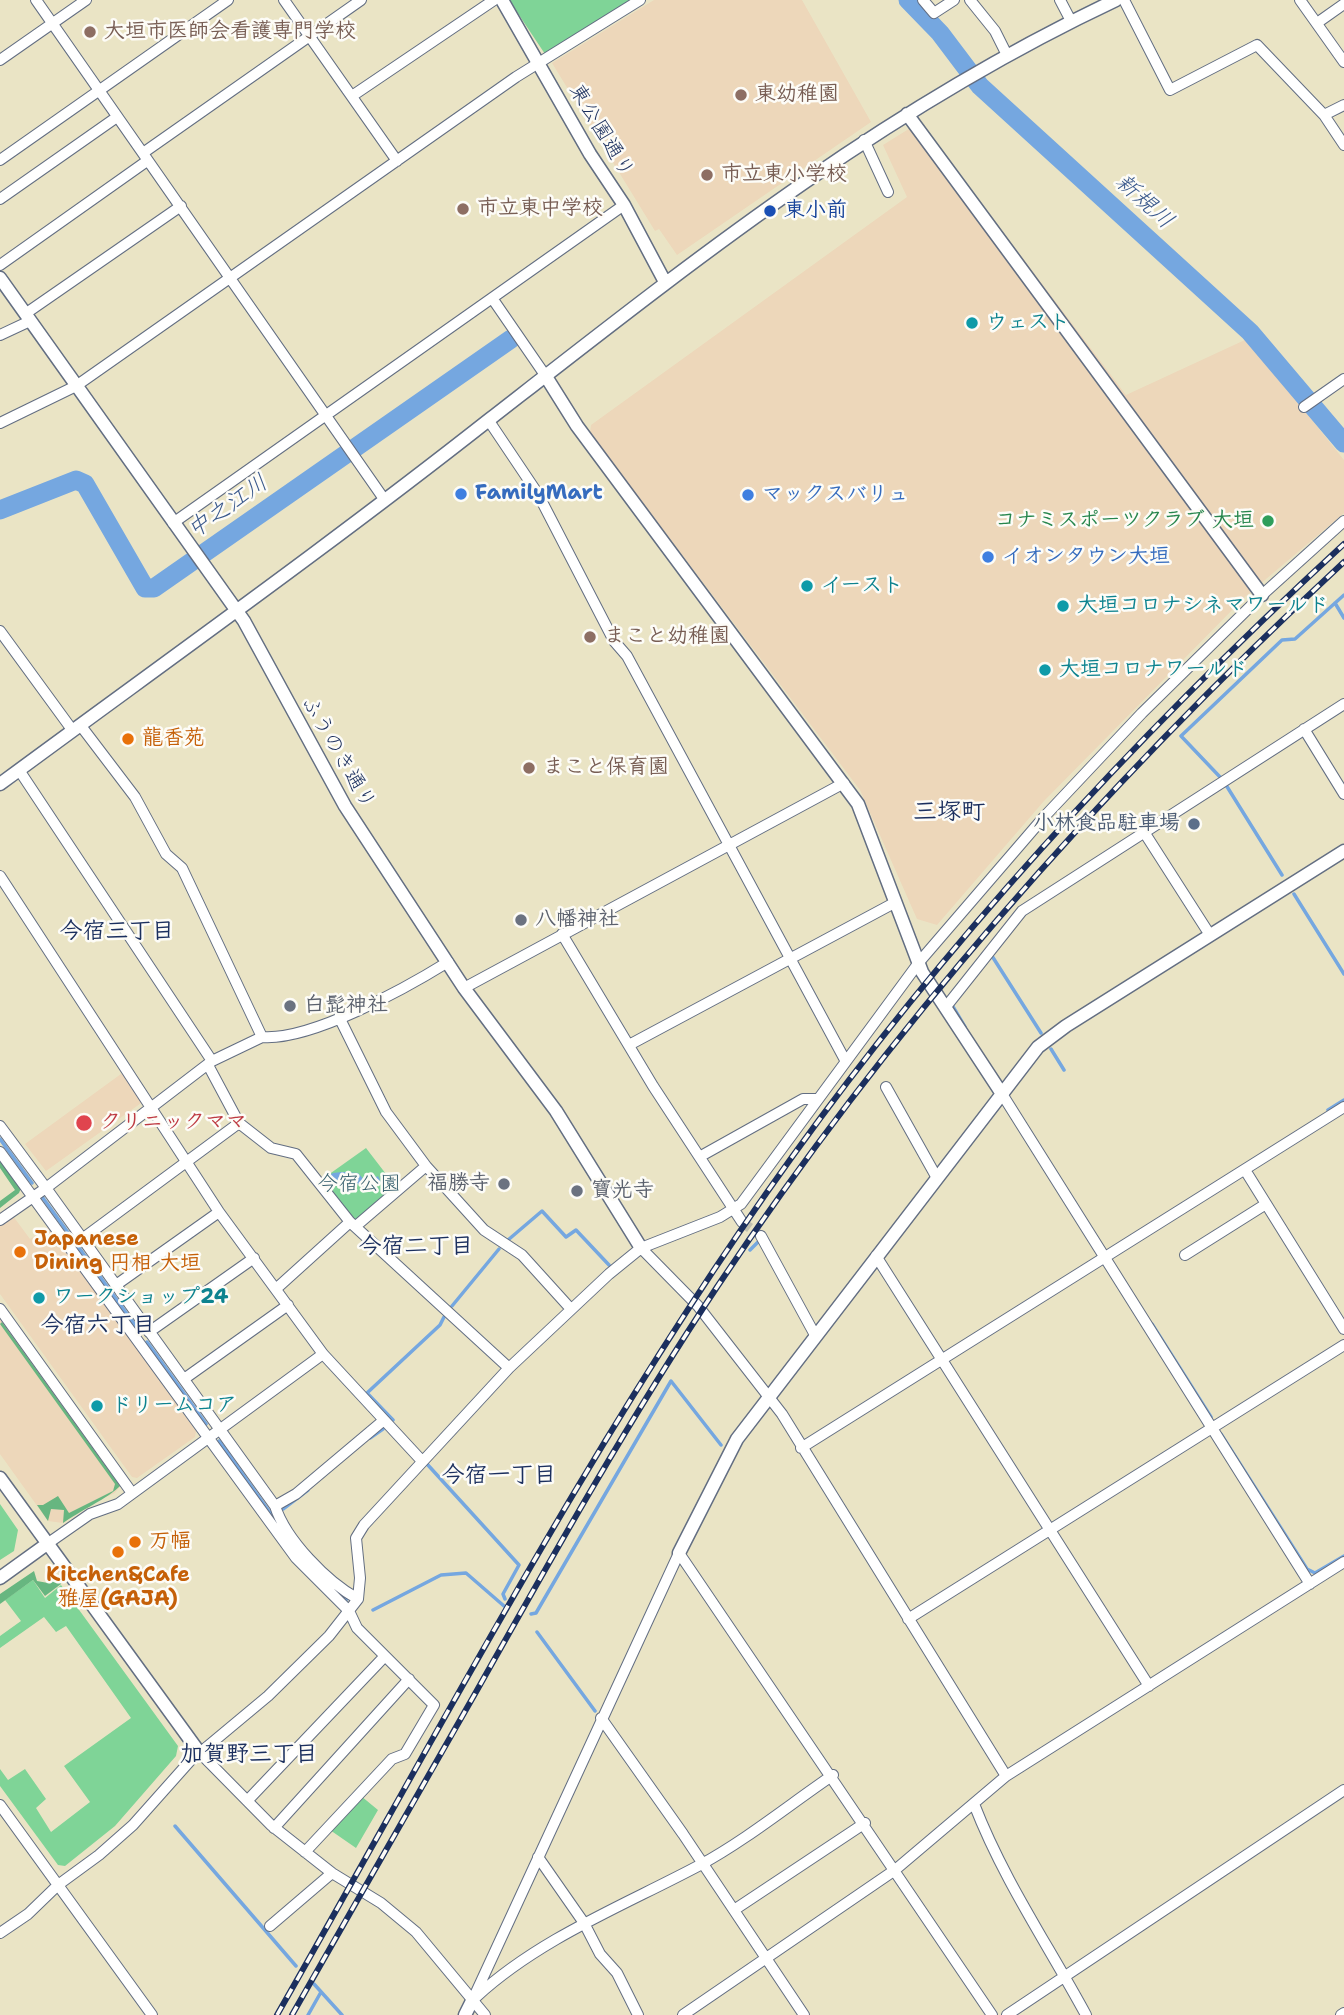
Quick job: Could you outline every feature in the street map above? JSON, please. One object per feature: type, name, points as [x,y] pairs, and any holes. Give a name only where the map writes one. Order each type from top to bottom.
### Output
[{"type":"street","points":[[36,0],[384,499]]},
{"type":"street","points":[[0,60],[86,0]]},
{"type":"street","points":[[0,160],[228,0]]},
{"type":"street","points":[[284,0],[397,160]]},
{"type":"street","points":[[0,265],[361,0]]},
{"type":"street","points":[[352,96],[494,0]]},
{"type":"street","name":"東公園通り","points":[[502,0],[590,154],[624,205],[665,282]]},
{"type":"street","points":[[0,422],[76,386],[538,62],[640,0]]},
{"type":"street","points":[[923,0],[934,13],[954,0]]},
{"type":"street","points":[[971,0],[995,31],[1007,55]]},
{"type":"street","points":[[1060,0],[1071,21]]},
{"type":"street","points":[[0,784],[237,612],[489,421],[665,282],[864,139],[972,74],[1116,0]]},
{"type":"street","points":[[1124,0],[1170,90],[1257,45],[1324,115],[1344,145]]},
{"type":"street","points":[[1300,0],[1344,62]]},
{"type":"street","points":[[1318,23],[1344,4]]},
{"type":"street","points":[[1324,115],[1344,105]]},
{"type":"street","points":[[907,114],[1262,595]]},
{"type":"street","points":[[0,199],[117,117]]},
{"type":"street","points":[[864,139],[888,192]]},
{"type":"street","points":[[173,523],[624,205]]},
{"type":"street","points":[[0,335],[181,206]]},
{"type":"street","name":"ふうのき通り","points":[[0,278],[237,612],[345,806],[464,988],[556,1111],[641,1248]]},
{"type":"street","points":[[492,298],[577,426],[858,804],[922,972],[1002,1094],[1310,1584]]},
{"type":"street","points":[[1304,407],[1344,379]]},
{"type":"street","points":[[489,421],[538,494],[614,641],[627,656],[845,1060]]},
{"type":"street","points":[[0,1933],[28,1914],[58,1885],[133,1825],[177,1773],[288,1678],[349,1611],[358,1599],[360,1578],[356,1538],[422,1461],[509,1368],[570,1308],[641,1248],[734,1208],[748,1196],[816,1099],[920,961],[1044,817],[1142,713],[1262,595],[1344,521]]},
{"type":"street","points":[[0,631],[135,797],[166,854],[183,868],[262,1037]]},
{"type":"street","points":[[945,1008],[1022,911],[1344,704]]},
{"type":"street","points":[[1304,729],[1344,794]]},
{"type":"street","points":[[19,770],[210,1063],[239,1123],[271,1147],[296,1154],[353,1224],[509,1368]]},
{"type":"street","points":[[464,988],[844,783]]},
{"type":"street","points":[[1144,832],[1210,935]]},
{"type":"street","points":[[465,2015],[601,1718],[721,1467],[768,1397],[1038,1047],[1344,850]]},
{"type":"street","points":[[0,876],[219,1212],[323,1354],[422,1461]]},
{"type":"street","points":[[629,1045],[896,902]]},
{"type":"street","points":[[562,934],[742,1222]]},
{"type":"street","points":[[0,1220],[153,1109],[210,1063],[262,1037],[274,1038],[339,1017],[412,984],[448,962]]},
{"type":"street","points":[[339,1017],[386,1112],[426,1166],[484,1230],[522,1255],[570,1308]]},
{"type":"street","points":[[886,1087],[937,1178]]},
{"type":"street","points":[[701,1156],[803,1099],[816,1099]]},
{"type":"street","points":[[801,1448],[1344,1107]]},
{"type":"street","points":[[82,1239],[239,1123]]},
{"type":"street","points":[[0,1126],[220,1429],[310,1560],[346,1593],[358,1599]]},
{"type":"street","points":[[0,1152],[308,1573],[349,1611],[357,1628],[434,1705],[405,1754],[392,1759],[305,1852]]},
{"type":"street","points":[[276,1288],[426,1166]]},
{"type":"street","points":[[1245,1170],[1344,1329]]},
{"type":"street","points":[[1185,1255],[1266,1204]]},
{"type":"street","points":[[116,1285],[219,1212]]},
{"type":"street","points":[[761,1236],[815,1335]]},
{"type":"street","points":[[641,1248],[694,1301],[782,1414],[1006,1776]]},
{"type":"street","points":[[876,1256],[1149,1686]]},
{"type":"street","points":[[149,1332],[254,1258]]},
{"type":"street","points":[[184,1379],[288,1305]]},
{"type":"street","points":[[0,1309],[132,1493]]},
{"type":"street","points":[[908,1619],[1344,1345]]},
{"type":"street","points":[[0,1578],[90,1514],[118,1504],[323,1354]]},
{"type":"street","points":[[275,1506],[296,1494],[384,1420]]},
{"type":"street","points":[[0,1478],[200,1752],[274,1828],[332,1874],[381,1903],[416,1932],[485,2015]]},
{"type":"street","points":[[680,1553],[833,1775],[992,2015]]},
{"type":"street","points":[[683,2015],[895,1870],[1006,1776],[1344,1562]]},
{"type":"street","points":[[248,1800],[385,1656]]},
{"type":"street","points":[[274,1828],[409,1679]]},
{"type":"street","points":[[601,1718],[804,2015]]},
{"type":"street","points":[[473,1999],[490,1984],[584,1923],[703,1864],[833,1775]]},
{"type":"street","points":[[1007,2015],[1343,1793]]},
{"type":"street","points":[[974,1804],[994,1855],[1016,1898],[1086,2015]]},
{"type":"street","points":[[0,1805],[152,2015]]},
{"type":"street","points":[[734,1910],[865,1823]]},
{"type":"street","points":[[538,1857],[584,1923],[600,1954],[617,1973],[638,2015]]},
{"type":"street","points":[[270,1926],[332,1874]]},
{"type":"shaded area","name":"市立東小学校","points":[[654,0],[802,0],[871,122],[677,255],[659,229],[655,231],[552,63]]},
{"type":"shaded area","name":"イオンタウン大垣","points":[[920,122],[1126,395],[1247,339],[1344,460],[1344,513],[1246,596],[1044,801],[937,925],[917,919],[860,790],[590,433],[591,425],[907,197],[883,145]]},
{"type":"shaded area","name":"クリニックママ","points":[[125,1071],[144,1101],[46,1171],[25,1144]]},
{"type":"shaded area","points":[[13,1216],[30,1239],[49,1227],[196,1431],[195,1437],[137,1478],[132,1477],[0,1294],[0,1226]]},
{"type":"shaded area","points":[[0,1319],[120,1486],[115,1493],[92,1503],[63,1523],[48,1521],[0,1454]]},
{"type":"green space","points":[[509,0],[632,0],[545,54]]},
{"type":"green space","name":"今宿公園","points":[[366,1148],[396,1187],[356,1221],[326,1191],[321,1180]]},
{"type":"green space","points":[[0,1160],[21,1188],[19,1193],[0,1208],[0,1201],[15,1190],[0,1168]]},
{"type":"green space","points":[[2,1322],[120,1486],[109,1495],[63,1523],[64,1510],[51,1509],[48,1521],[37,1505],[43,1505],[58,1496],[69,1513],[113,1491],[115,1484],[0,1324]]},
{"type":"green space","points":[[0,1504],[18,1530],[14,1551],[0,1560]]},
{"type":"green space","points":[[34,1571],[37,1581],[48,1583],[49,1576],[54,1573],[61,1584],[45,1596],[33,1580],[0,1604],[0,1594]]},
{"type":"green space","points":[[33,1580],[45,1598],[61,1585],[178,1746],[176,1756],[115,1826],[65,1866],[58,1865],[0,1786],[0,1769],[8,1780],[25,1769],[46,1799],[36,1808],[51,1832],[90,1802],[64,1766],[131,1718],[66,1626],[56,1632],[44,1617],[0,1648],[0,1636],[21,1621],[5,1600]]},
{"type":"green space","points":[[361,1796],[378,1810],[356,1848],[330,1830]]},
{"type":"water","points":[[333,1173],[358,1173],[367,1183],[378,1176],[381,1182],[365,1191],[353,1179],[339,1179],[329,1185],[322,1180]]},
{"type":"waterway","name":"新規川","points":[[908,0],[940,33],[980,86],[1250,332],[1344,443]]},
{"type":"waterway","name":"中之江川","points":[[0,510],[76,480],[85,484],[145,588],[154,588],[511,339]]},
{"type":"waterway","points":[[1220,777],[1181,736],[1282,640],[1295,639],[1344,595]]},
{"type":"waterway","points":[[1335,603],[1344,618]]},
{"type":"waterway","points":[[1226,785],[1282,875]]},
{"type":"waterway","points":[[1294,894],[1344,974]]},
{"type":"waterway","points":[[992,956],[1041,1033]]},
{"type":"waterway","points":[[952,1005],[965,1027]]},
{"type":"waterway","points":[[1051,1049],[1064,1070]]},
{"type":"waterway","points":[[1328,1110],[1344,1100]]},
{"type":"waterway","points":[[0,1139],[32,1183]]},
{"type":"waterway","points":[[43,1198],[140,1332]]},
{"type":"waterway","points":[[508,1240],[542,1211],[566,1237],[576,1230],[609,1265]]},
{"type":"waterway","points":[[750,1250],[759,1241]]},
{"type":"waterway","points":[[452,1306],[499,1249]]},
{"type":"waterway","points":[[393,1420],[367,1393],[440,1325],[444,1317]]},
{"type":"waterway","points":[[1152,1324],[1211,1417]]},
{"type":"waterway","points":[[147,1342],[206,1424]]},
{"type":"waterway","points":[[531,1614],[536,1613],[671,1381],[721,1445]]},
{"type":"waterway","points":[[370,1438],[383,1429]]},
{"type":"waterway","points":[[1221,1434],[1307,1569],[1315,1573],[1344,1556]]},
{"type":"waterway","points":[[219,1441],[273,1517]]},
{"type":"waterway","points":[[427,1464],[519,1565],[503,1594],[505,1599]]},
{"type":"waterway","points":[[283,1509],[308,1490]]},
{"type":"waterway","points":[[373,1610],[441,1575],[466,1573],[504,1606]]},
{"type":"waterway","points":[[337,1592],[347,1599]]},
{"type":"waterway","points":[[537,1632],[595,1711]]},
{"type":"waterway","points":[[175,1826],[296,1966]]},
{"type":"waterway","points":[[314,1984],[342,2015]]},
{"type":"waterway","points":[[308,2015],[321,1992]]},
{"type":"tunnel","points":[[742,1222],[761,1236]]},
{"type":"railway","points":[[277,2015],[523,1579],[587,1471],[652,1365],[792,1157],[918,993],[1052,837],[1195,687],[1344,544]]},
{"type":"railway","points":[[292,2015],[623,1437],[685,1336],[785,1188],[857,1092],[1009,906],[1172,730],[1344,562]]},
{"type":"place","name":"大垣市医師会看護専門学校","points":[[90,32]]},
{"type":"place","name":"東幼稚園","points":[[741,95]]},
{"type":"place","name":"市立東小学校","points":[[707,175]]},
{"type":"place","name":"市立東中学校","points":[[463,209]]},
{"type":"place","name":"東小前","points":[[770,211]]},
{"type":"place","name":"ウェスト","points":[[972,323]]},
{"type":"place","name":"FamilyMart","points":[[461,494]]},
{"type":"place","name":"マックスバリュ","points":[[748,495]]},
{"type":"place","name":"コナミスポーツクラブ 大垣","points":[[1268,521]]},
{"type":"place","name":"イオンタウン大垣","points":[[988,557]]},
{"type":"place","name":"イースト","points":[[807,586]]},
{"type":"place","name":"大垣コロナシネマワールド","points":[[1063,606]]},
{"type":"place","name":"まこと幼稚園","points":[[590,637]]},
{"type":"place","name":"大垣コロナワールド","points":[[1045,670]]},
{"type":"place","name":"龍香苑","points":[[128,739]]},
{"type":"place","name":"まこと保育園","points":[[529,768]]},
{"type":"place","name":"小林食品駐車場","points":[[1194,824]]},
{"type":"place","name":"八幡神社","points":[[521,920]]},
{"type":"place","name":"白髭神社","points":[[290,1006]]},
{"type":"place","name":"クリニックママ","points":[[84,1123]]},
{"type":"place","name":"福勝寺","points":[[504,1184]]},
{"type":"place","name":"寶光寺","points":[[577,1191]]},
{"type":"place","name":"Japanese Dining 円相 大垣","points":[[20,1252]]},
{"type":"place","name":"ワークショップ24","points":[[39,1298]]},
{"type":"place","name":"ドリームコア","points":[[97,1406]]},
{"type":"place","name":"万幅","points":[[135,1542]]},
{"type":"place","name":"Kitchen&Cafe 雅屋(GAJA)","points":[[118,1552]]},
{"type":"district","name":"三塚町","points":[[949,813]]},
{"type":"district","name":"今宿三丁目","points":[[117,932]]},
{"type":"district","name":"今宿二丁目","points":[[416,1247]]},
{"type":"district","name":"今宿六丁目","points":[[98,1326]]},
{"type":"district","name":"今宿一丁目","points":[[499,1476]]},
{"type":"district","name":"加賀野三丁目","points":[[249,1755]]}]
